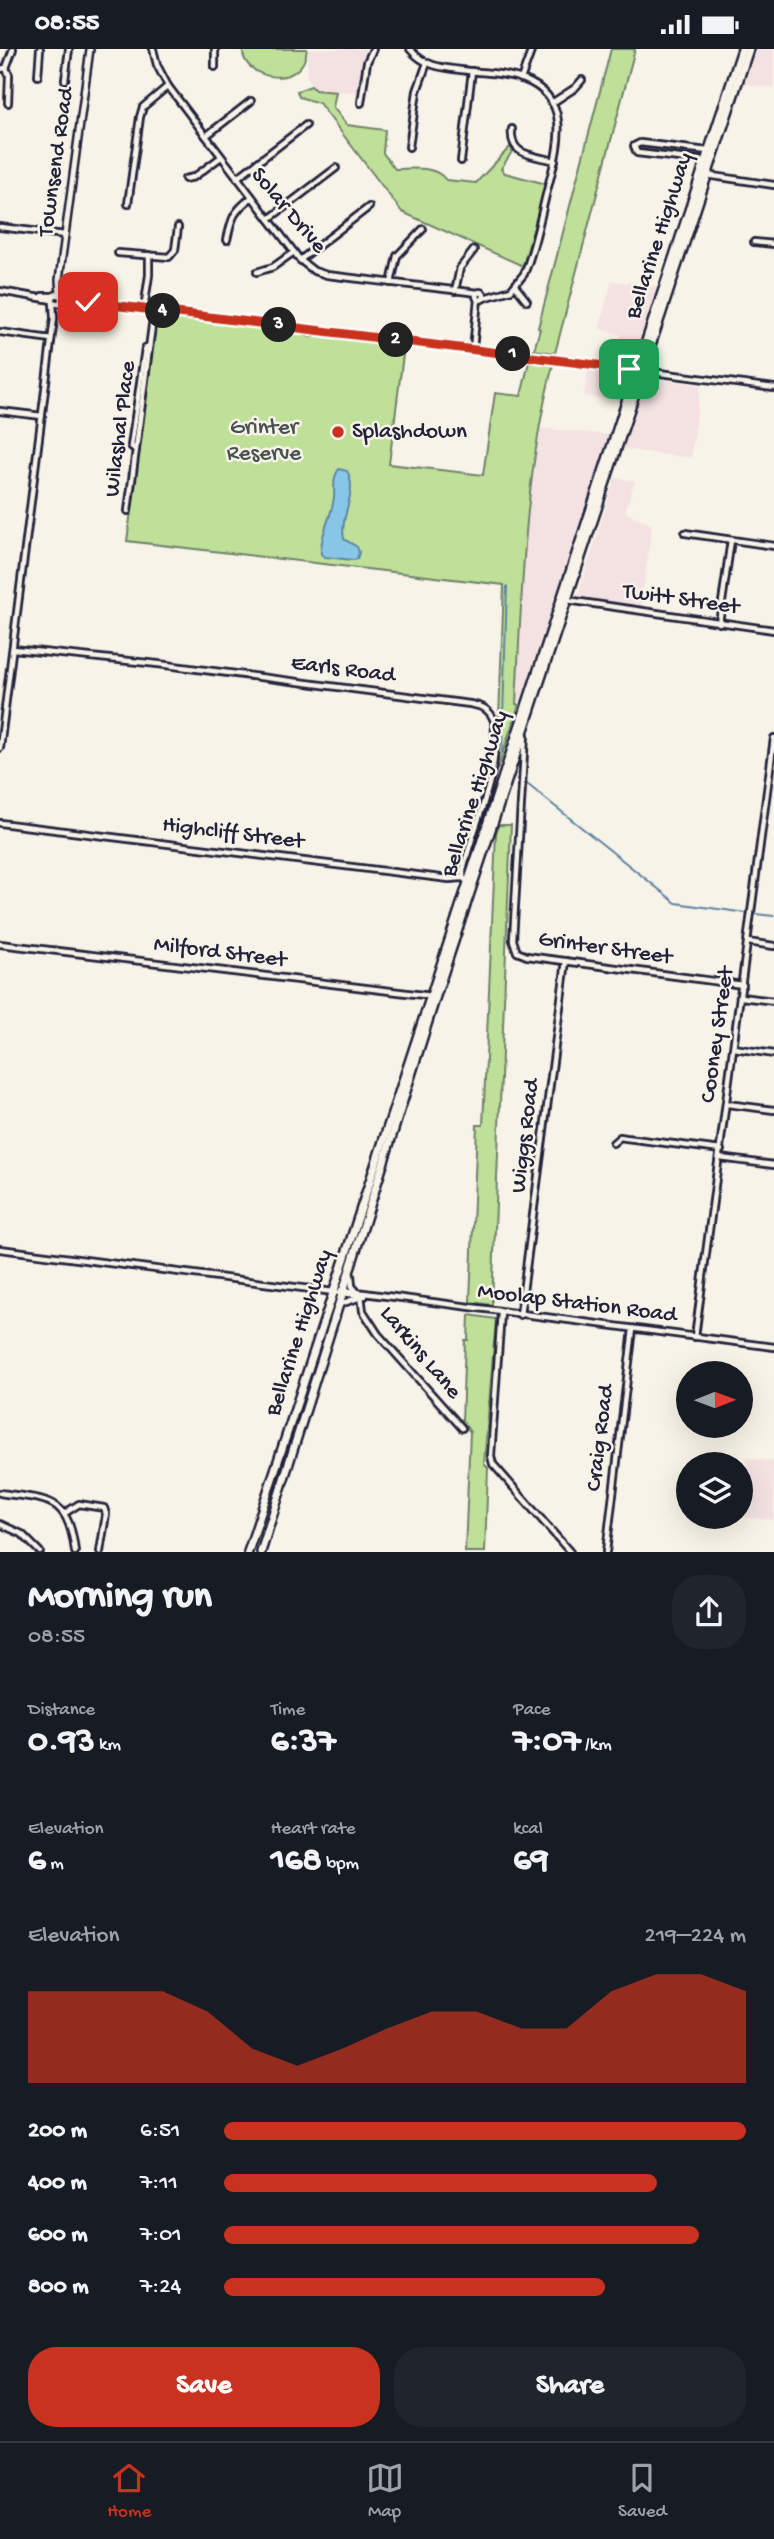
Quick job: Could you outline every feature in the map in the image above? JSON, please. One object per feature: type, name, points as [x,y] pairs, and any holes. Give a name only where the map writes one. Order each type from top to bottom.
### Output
[{"type":"highway","name":"Bellarine Highway","points":[[704,175],[708,151],[742,49]]},
{"type":"highway","name":"Bellarine Highway","points":[[468,881],[516,758],[639,371],[749,49]]},
{"type":"highway","name":"Bellarine Highway","points":[[261,1552],[351,1270],[468,881],[513,744],[565,602]]},
{"type":"highway","points":[[513,744],[516,758]]},
{"type":"highway","name":"Bellarine Highway","points":[[248,1552],[433,996]]},
{"type":"main road","name":"Townsend Road","points":[[57,299],[90,49]]},
{"type":"street","points":[[8,103],[9,75],[3,68],[13,49]]},
{"type":"street","points":[[38,76],[40,49]]},
{"type":"street","points":[[65,80],[69,49]]},
{"type":"street","name":"Solar Drive","points":[[153,49],[157,65],[168,86],[300,260],[314,271],[327,275],[464,292],[480,297]]},
{"type":"street","points":[[215,49],[215,67]]},
{"type":"street","points":[[361,103],[367,62],[373,49]]},
{"type":"street","points":[[410,49],[427,64],[521,79],[534,85],[552,103],[558,118],[560,132],[555,161],[526,269],[515,286],[494,295],[480,297],[473,349]]},
{"type":"street","points":[[521,79],[532,49]]},
{"type":"street","points":[[409,147],[417,91],[427,64]]},
{"type":"street","points":[[461,161],[472,71]]},
{"type":"street","points":[[552,103],[582,80]]},
{"type":"street","points":[[128,204],[144,107],[168,86]]},
{"type":"street","points":[[206,136],[251,101]]},
{"type":"street","points":[[237,178],[306,125]]},
{"type":"street","points":[[512,129],[516,149],[555,161]]},
{"type":"street","points":[[705,161],[637,153],[634,146],[640,143],[708,151]]},
{"type":"street","points":[[185,179],[194,177],[221,157]]},
{"type":"street","points":[[269,219],[336,168]]},
{"type":"street","points":[[704,175],[774,185]]},
{"type":"street","points":[[227,240],[234,214],[252,197]]},
{"type":"street","points":[[300,260],[369,208]]},
{"type":"street","points":[[0,227],[65,235]]},
{"type":"street","points":[[118,253],[172,255],[178,227]]},
{"type":"street","points":[[391,283],[397,256],[423,229]]},
{"type":"street","points":[[754,242],[774,244]]},
{"type":"street","points":[[455,291],[460,268],[474,250]]},
{"type":"street","points":[[257,272],[273,267],[294,252]]},
{"type":"street","points":[[144,309],[149,255]]},
{"type":"street","points":[[515,286],[527,301]]},
{"type":"street","points":[[0,291],[774,389]]},
{"type":"street","name":"Townsend Road","points":[[0,748],[57,299]]},
{"type":"street","name":"Wilashal Place","points":[[128,511],[154,310]]},
{"type":"street","points":[[0,332],[51,339]]},
{"type":"street","points":[[0,411],[42,416]]},
{"type":"street","points":[[685,533],[774,546]]},
{"type":"street","points":[[719,622],[731,540]]},
{"type":"street","name":"Twitt Street","points":[[565,602],[774,630]]},
{"type":"street","name":"Earls Road","points":[[13,649],[158,664],[484,708],[492,716],[495,728],[492,772],[489,792],[463,867],[468,881]]},
{"type":"street","name":"Grinter Street","points":[[525,729],[514,945],[523,955],[743,985]]},
{"type":"street","name":"Cooney Street","points":[[695,1337],[774,738]]},
{"type":"street","name":"Grinter Street","points":[[516,758],[522,773]]},
{"type":"street","name":"Highcliff Street","points":[[0,823],[468,881]]},
{"type":"street","points":[[748,942],[774,946]]},
{"type":"street","name":"Milford Street","points":[[0,944],[433,996]]},
{"type":"street","name":"Wiggs Road","points":[[520,1315],[566,961]]},
{"type":"street","points":[[741,997],[774,1001]]},
{"type":"street","points":[[734,1048],[774,1054]]},
{"type":"street","points":[[727,1104],[774,1110]]},
{"type":"street","points":[[613,1143],[620,1137],[721,1150]]},
{"type":"street","points":[[720,1158],[774,1165]]},
{"type":"street","name":"Moolap Station Road","points":[[0,1249],[774,1347]]},
{"type":"street","name":"Larkins Lane","points":[[351,1270],[352,1285],[361,1295],[363,1313],[385,1343],[462,1428]]},
{"type":"street","points":[[340,1304],[361,1295]]},
{"type":"street","points":[[501,1312],[491,1456],[493,1464],[570,1552]]},
{"type":"street","name":"Craig Road","points":[[606,1552],[633,1329]]},
{"type":"street","points":[[0,1493],[43,1500],[59,1507],[70,1522],[75,1552]]},
{"type":"street","points":[[65,1513],[79,1504],[104,1508],[106,1514],[100,1552]]},
{"type":"street","points":[[0,1524],[22,1534],[40,1552]]},
{"type":"street","points":[[31,1552],[36,1547]]},
{"type":"shaded area","points":[[309,49],[368,49],[362,65],[358,92],[314,90],[306,75]]},
{"type":"shaded area","points":[[756,49],[774,49],[774,88],[745,84]]},
{"type":"shaded area","points":[[612,281],[658,286],[634,360],[630,363],[613,361],[621,335],[599,329]]},
{"type":"shaded area","points":[[588,370],[628,374],[622,401],[584,396]]},
{"type":"shaded area","points":[[650,378],[701,385],[691,458],[622,449],[646,382]]},
{"type":"shaded area","points":[[538,428],[609,435],[519,705],[516,705],[526,514]]},
{"type":"shaded area","points":[[615,478],[635,481],[625,512],[652,525],[641,607],[577,599]]},
{"type":"shaded area","points":[[753,1459],[774,1461],[774,1520],[753,1518]]},
{"type":"green space","points":[[243,49],[307,49],[303,63],[295,72],[272,76],[251,67],[245,59]]},
{"type":"green space","points":[[611,49],[635,49],[555,353],[534,350],[540,329],[538,328]]},
{"type":"green space","points":[[311,86],[315,90],[336,92],[333,107],[347,125],[385,130],[383,153],[395,169],[430,170],[446,180],[476,183],[510,147],[513,150],[501,169],[505,173],[546,184],[523,266],[402,212],[319,103],[299,97],[297,91]]},
{"type":"green space","name":"Grinter Reserve","points":[[157,314],[301,332],[310,337],[313,334],[404,347],[389,464],[483,475],[495,393],[521,396],[529,362],[553,365],[543,407],[530,491],[520,618],[516,704],[519,705],[497,770],[504,585],[127,541]]},
{"type":"green space","points":[[498,825],[511,825],[492,1305],[470,1302],[477,1125],[483,1125]]},
{"type":"green space","points":[[469,1315],[496,1319],[484,1464],[488,1468],[485,1552],[465,1552],[470,1432],[462,1421],[465,1340],[468,1340]]},
{"type":"water","points":[[339,469],[347,471],[350,479],[350,496],[343,531],[344,539],[357,547],[359,552],[357,559],[353,560],[325,557],[321,554],[322,539],[333,504],[335,479]]},
{"type":"waterway","points":[[502,752],[507,586]]},
{"type":"waterway","points":[[527,784],[676,903],[746,913]]},
{"type":"waterway","points":[[755,914],[774,916]]},
{"type":"place","name":"Splashdown","points":[[338,432]]},
{"type":"route","points":[[88,302],[629,369]]}]
